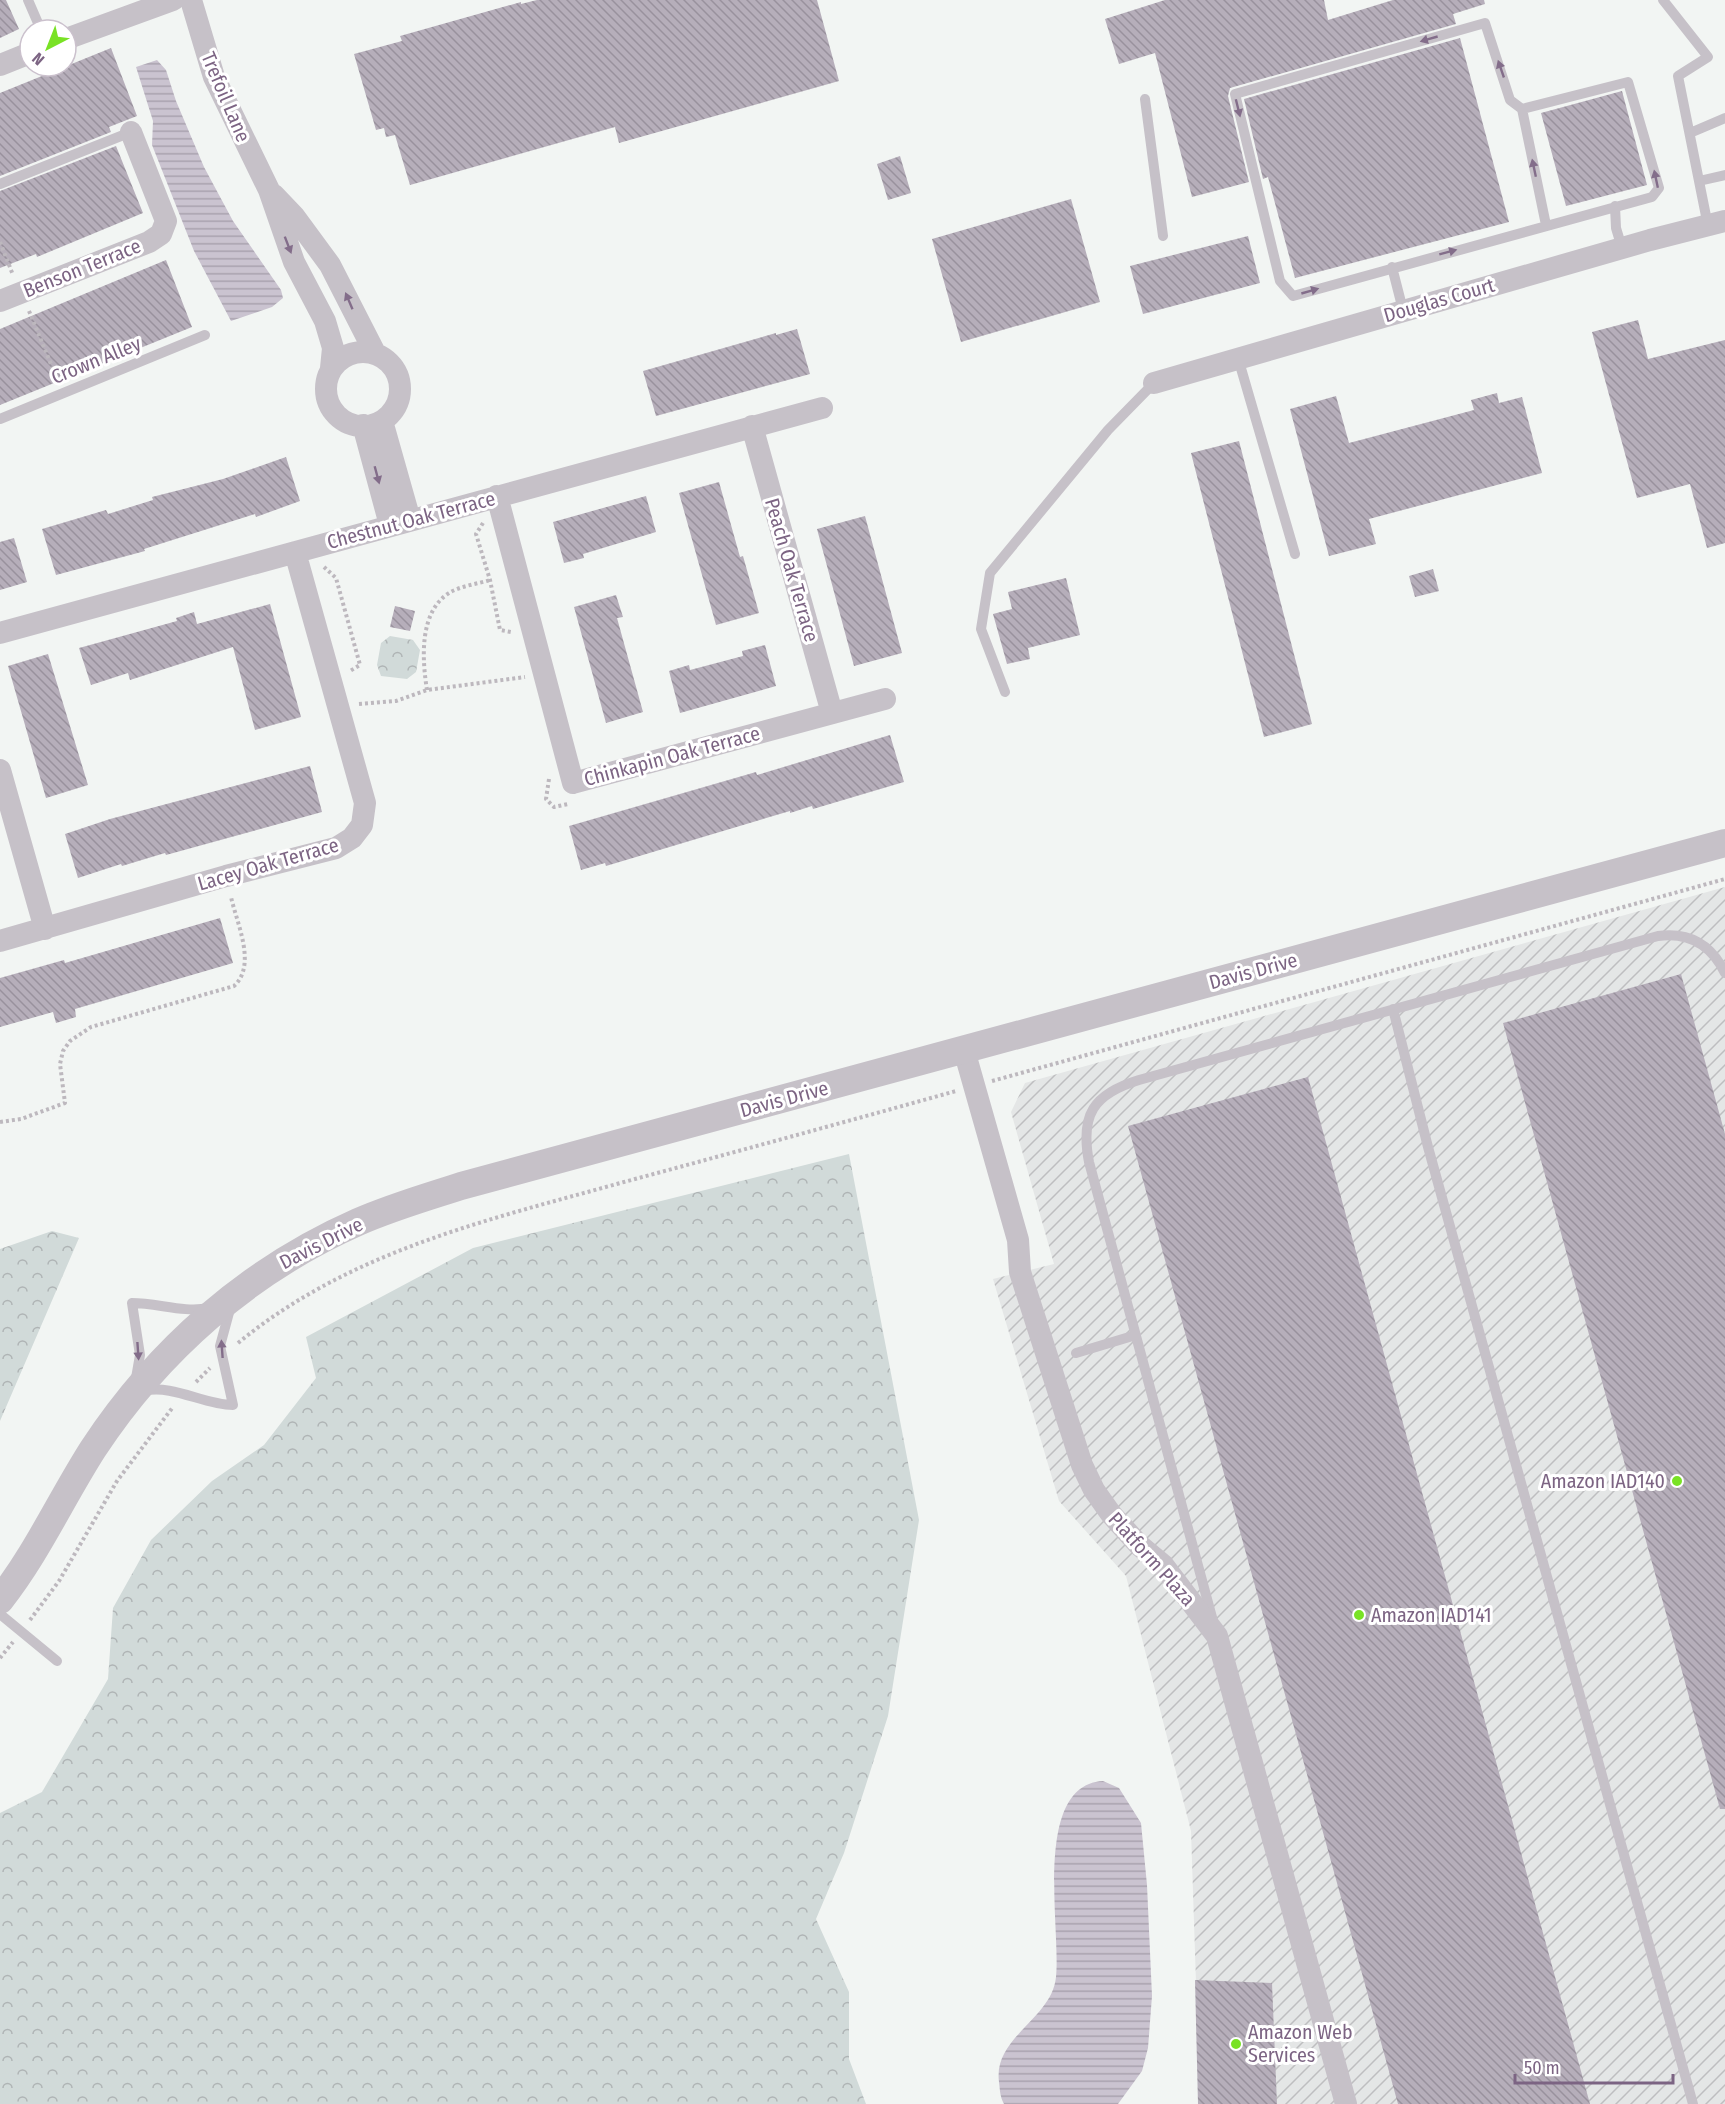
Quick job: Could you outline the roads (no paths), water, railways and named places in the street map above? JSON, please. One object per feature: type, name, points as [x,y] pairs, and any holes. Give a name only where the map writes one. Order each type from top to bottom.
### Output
[{"type":"street","points":[[78,35],[173,0]]},
{"type":"street","name":"Trefoil Lane","points":[[191,0],[214,77],[269,190],[294,262],[325,321],[333,348],[326,392],[329,405],[336,415],[346,422],[373,423],[398,403],[399,379],[394,368],[375,353],[330,265],[294,216],[269,190]]},
{"type":"street","points":[[0,64],[18,57]]},
{"type":"street","name":"Benson Terrace","points":[[0,301],[149,242],[161,234],[166,221],[130,132]]},
{"type":"street","name":"Douglas Court","points":[[1154,383],[1402,310],[1717,223]]},
{"type":"street","points":[[331,369],[340,359],[351,353],[375,353]]},
{"type":"street","name":"Chestnut Oak Terrace","points":[[0,633],[822,408]]},
{"type":"street","points":[[373,423],[400,523]]},
{"type":"street","name":"Peach Oak Terrace","points":[[752,426],[832,713]]},
{"type":"street","name":"Chinkapin Oak Terrace","points":[[497,496],[573,783],[885,699]]},
{"type":"street","name":"Lacey Oak Terrace","points":[[0,941],[226,876],[336,848],[352,838],[362,825],[365,803],[295,552]]},
{"type":"street","points":[[0,770],[45,929]]},
{"type":"street","name":"Davis Drive","points":[[0,1600],[39,1542],[94,1449],[132,1397],[174,1347],[270,1269],[315,1242],[411,1202],[1725,843]]},
{"type":"street","name":"Platform Plaza","points":[[964,1050],[1018,1240],[1020,1272],[1082,1466],[1111,1514],[1139,1545],[1164,1565],[1217,1636],[1346,2104]]},
{"type":"lane","points":[[28,0],[36,18]]},
{"type":"lane","points":[[1663,0],[1708,57],[1678,76],[1699,181],[1717,223]]},
{"type":"lane","points":[[1522,110],[1628,82],[1659,188],[1652,197],[1293,296],[1280,281],[1235,94],[1485,23],[1510,100],[1522,110],[1546,225]]},
{"type":"lane","points":[[1144,99],[1163,236]]},
{"type":"lane","points":[[1690,133],[1725,118]]},
{"type":"lane","points":[[0,184],[130,132]]},
{"type":"lane","points":[[1699,181],[1725,175]]},
{"type":"lane","points":[[1615,206],[1616,228],[1623,248]]},
{"type":"lane","points":[[1392,267],[1402,310]]},
{"type":"lane","name":"Crown Alley","points":[[0,419],[205,335]]},
{"type":"lane","points":[[1238,358],[1295,554]]},
{"type":"lane","points":[[1005,692],[981,629],[990,573],[1108,430],[1154,383]]},
{"type":"lane","points":[[1217,1636],[1089,1162],[1085,1142],[1086,1124],[1092,1108],[1105,1094],[1119,1086],[1658,936],[1676,934],[1691,939],[1708,949],[1719,961],[1725,973]]},
{"type":"lane","points":[[1393,1010],[1428,1147],[1693,2104]]},
{"type":"lane","points":[[229,1300],[220,1346],[233,1405],[219,1405],[165,1389],[132,1397],[140,1355],[132,1303],[153,1303],[182,1310],[229,1300]]},
{"type":"lane","points":[[1076,1353],[1136,1335]]},
{"type":"lane","points":[[0,1614],[57,1661]]},
{"type":"place","name":"Amazon IAD140","points":[[1677,1481]]},
{"type":"place","name":"Amazon IAD141","points":[[1359,1615]]},
{"type":"place","name":"Amazon Web Services","points":[[1236,2044]]}]
